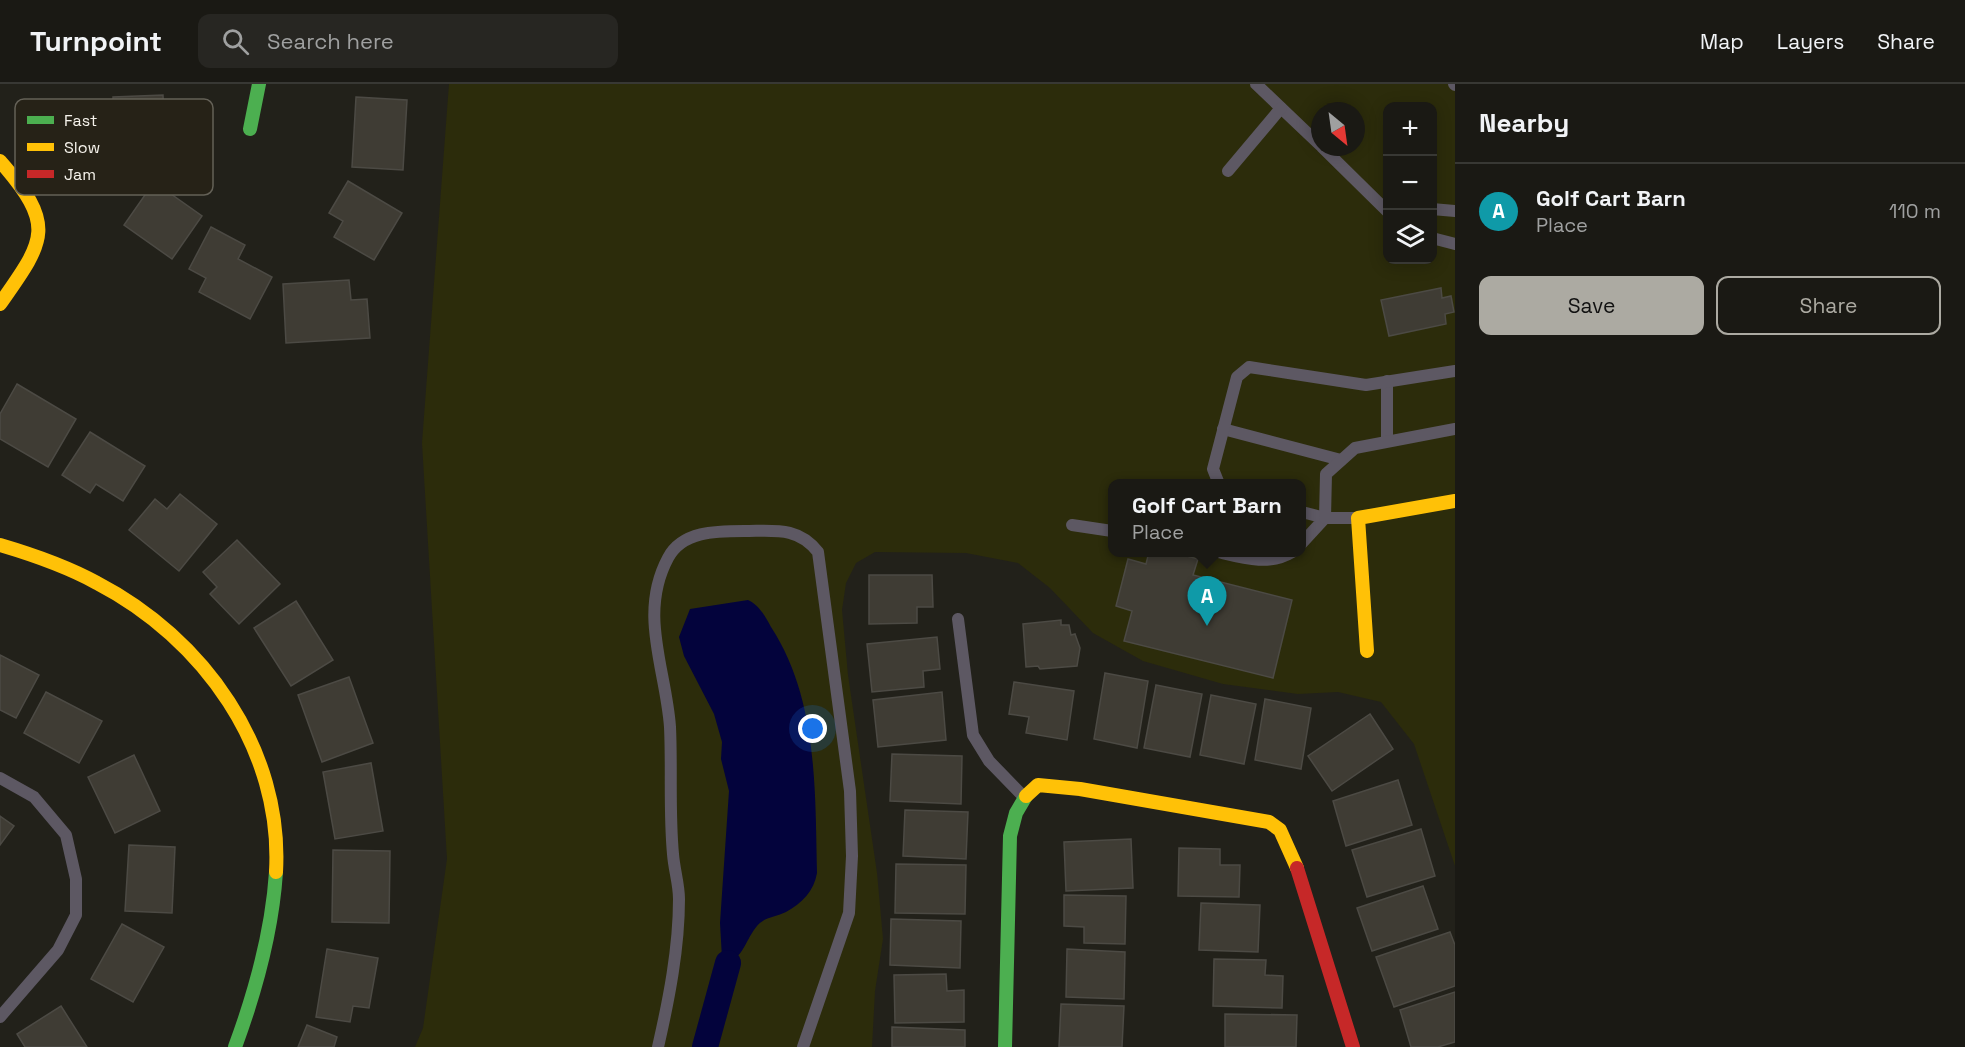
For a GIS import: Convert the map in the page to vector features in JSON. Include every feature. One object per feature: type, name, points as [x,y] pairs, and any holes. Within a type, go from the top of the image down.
[{"type":"street","points":[[250,129],[259,84]]},
{"type":"street","points":[[0,161],[15,180]]},
{"type":"street","points":[[0,304],[34,254],[39,234],[36,215],[24,195]]},
{"type":"street","points":[[1367,651],[1358,518],[1455,501]]},
{"type":"street","points":[[0,545],[38,553],[81,572],[141,609],[168,631],[211,675],[247,732],[267,779],[276,837],[276,867],[266,958],[235,1047]]},
{"type":"street","points":[[1005,1047],[1010,836],[1016,811],[1023,796],[1038,785],[1080,789],[1269,822],[1280,830],[1298,870],[1353,1047]]},
{"type":"lane","points":[[1256,84],[1311,136]]},
{"type":"lane","points":[[1228,171],[1281,108]]},
{"type":"lane","points":[[1331,156],[1383,205]]},
{"type":"lane","points":[[1437,209],[1455,211]]},
{"type":"lane","points":[[1437,239],[1455,244]]},
{"type":"lane","points":[[1217,479],[1213,469],[1237,377],[1249,367],[1366,385],[1455,371]]},
{"type":"lane","points":[[1387,441],[1388,381]]},
{"type":"lane","points":[[1223,429],[1341,460]]},
{"type":"lane","points":[[1306,539],[1325,518],[1326,474],[1355,448],[1455,429]]},
{"type":"lane","points":[[1306,513],[1325,518],[1358,518]]},
{"type":"lane","points":[[1072,525],[1108,530]]},
{"type":"lane","points":[[657,1047],[677,942],[679,897],[673,854],[670,725],[652,621],[656,590],[668,557],[682,540],[705,533],[740,531],[794,532],[812,544],[818,552],[850,791],[852,856],[849,913],[803,1047]]},
{"type":"lane","points":[[1244,557],[1264,561],[1285,557]]},
{"type":"lane","points":[[958,619],[967,705],[973,735],[989,761],[1023,796]]},
{"type":"lane","points":[[0,777],[34,797],[66,835],[76,879],[76,915],[58,950],[0,1017]]},
{"type":"shaded area","points":[[449,84],[1455,84],[1455,866],[1414,744],[1381,702],[1338,692],[1298,694],[1223,684],[1143,661],[1093,633],[1050,588],[1018,563],[966,553],[875,552],[856,563],[846,583],[842,610],[848,675],[877,873],[883,939],[875,991],[872,1047],[415,1047],[423,1028],[447,859],[422,443]]},
{"type":"shaded area","points":[[748,600],[764,615],[786,655],[798,684],[806,715],[814,778],[817,873],[810,891],[802,900],[786,912],[760,923],[738,956],[728,963],[722,958],[720,923],[729,791],[721,759],[722,742],[714,714],[684,656],[679,637],[690,609]]},
{"type":"building","points":[[163,95],[163,99],[113,99],[113,97]]},
{"type":"building","points":[[356,97],[407,100],[403,170],[352,167]]},
{"type":"building","points":[[348,181],[402,213],[374,260],[334,237],[343,221],[329,213]]},
{"type":"building","points":[[145,195],[172,195],[202,216],[172,259],[124,225]]},
{"type":"building","points":[[211,227],[245,245],[238,259],[272,277],[250,319],[199,292],[206,278],[189,269]]},
{"type":"building","points":[[349,280],[351,300],[367,299],[370,338],[286,343],[283,284]]},
{"type":"building","points":[[1441,288],[1442,298],[1451,296],[1454,312],[1445,314],[1446,324],[1389,336],[1381,300]]},
{"type":"building","points":[[17,384],[76,419],[48,467],[0,439],[0,414]]},
{"type":"building","points":[[90,432],[145,466],[123,501],[96,484],[90,493],[62,475]]},
{"type":"building","points":[[180,494],[217,524],[179,571],[129,530],[155,499],[167,509]]},
{"type":"building","points":[[237,540],[280,584],[239,624],[210,594],[217,587],[203,572]]},
{"type":"building","points":[[1148,557],[1191,557],[1198,559],[1193,575],[1292,600],[1273,678],[1124,641],[1132,611],[1116,606],[1128,559],[1146,564]]},
{"type":"building","points":[[869,575],[932,575],[933,607],[917,607],[917,623],[869,624]]},
{"type":"building","points":[[296,601],[333,660],[291,686],[254,628]]},
{"type":"building","points":[[1061,620],[1061,625],[1069,625],[1071,635],[1075,634],[1080,648],[1077,666],[1040,669],[1038,666],[1026,667],[1023,624]]},
{"type":"building","points":[[937,637],[940,669],[923,671],[924,687],[872,692],[867,644]]},
{"type":"building","points":[[0,655],[39,675],[16,718],[0,710]]},
{"type":"building","points":[[1105,673],[1148,681],[1137,748],[1094,739]]},
{"type":"building","points":[[349,677],[373,743],[322,762],[298,695]]},
{"type":"building","points":[[1014,682],[1074,691],[1067,740],[1026,733],[1029,717],[1009,714]]},
{"type":"building","points":[[1156,685],[1202,694],[1190,757],[1144,748]]},
{"type":"building","points":[[46,692],[102,721],[79,763],[24,733]]},
{"type":"building","points":[[942,692],[946,740],[878,747],[873,700]]},
{"type":"building","points":[[1211,695],[1256,704],[1244,764],[1200,755]]},
{"type":"building","points":[[1265,699],[1311,708],[1301,769],[1255,760]]},
{"type":"building","points":[[1370,714],[1393,749],[1332,791],[1308,756]]},
{"type":"building","points":[[892,754],[962,756],[961,804],[890,801]]},
{"type":"building","points":[[134,755],[160,811],[115,833],[88,777]]},
{"type":"building","points":[[371,763],[383,831],[335,839],[323,772]]},
{"type":"building","points":[[1398,780],[1412,825],[1346,846],[1333,801]]},
{"type":"building","points":[[905,810],[968,812],[966,859],[903,856]]},
{"type":"building","points":[[0,816],[14,826],[0,845]]},
{"type":"building","points":[[1421,829],[1435,876],[1367,897],[1352,850]]},
{"type":"building","points":[[1131,839],[1133,888],[1066,891],[1064,842]]},
{"type":"building","points":[[129,845],[175,847],[172,913],[125,911]]},
{"type":"building","points":[[1179,848],[1220,849],[1220,865],[1240,865],[1239,897],[1178,896]]},
{"type":"building","points":[[333,850],[390,851],[389,923],[332,922]]},
{"type":"building","points":[[896,864],[966,865],[965,914],[895,913]]},
{"type":"building","points":[[1423,886],[1438,929],[1372,951],[1357,908]]},
{"type":"building","points":[[1064,895],[1126,896],[1125,944],[1084,943],[1084,927],[1064,926]]},
{"type":"building","points":[[1201,903],[1260,905],[1258,952],[1199,950]]},
{"type":"building","points":[[891,919],[961,921],[960,968],[890,965]]},
{"type":"building","points":[[122,924],[164,947],[133,1002],[91,979]]},
{"type":"building","points":[[1450,932],[1455,945],[1455,986],[1394,1007],[1376,957]]},
{"type":"building","points":[[327,949],[378,958],[369,1008],[353,1006],[350,1022],[316,1017]]},
{"type":"building","points":[[1067,949],[1125,952],[1124,999],[1066,997]]},
{"type":"building","points":[[1214,959],[1266,960],[1265,975],[1283,976],[1282,1008],[1213,1006]]},
{"type":"building","points":[[946,974],[947,991],[964,990],[964,1022],[895,1023],[894,975]]},
{"type":"building","points":[[1455,992],[1455,1042],[1438,1047],[1411,1047],[1400,1010]]},
{"type":"building","points":[[1061,1004],[1124,1006],[1122,1047],[1059,1047]]},
{"type":"building","points":[[61,1006],[87,1047],[25,1047],[17,1034]]},
{"type":"building","points":[[1225,1014],[1297,1015],[1296,1047],[1225,1047]]},
{"type":"building","points":[[307,1025],[337,1037],[334,1047],[298,1047]]},
{"type":"building","points":[[892,1027],[965,1030],[965,1047],[892,1047]]},
{"type":"waterway","points":[[705,1047],[728,963]]},
{"type":"traffic: fast","points":[[250,129],[259,84]]},
{"type":"traffic: fast","points":[[1005,1047],[1010,836],[1016,813],[1026,796]]},
{"type":"traffic: fast","points":[[235,1047],[262,961],[271,917],[276,872]]},
{"type":"traffic: slow","points":[[0,161],[15,179]]},
{"type":"traffic: slow","points":[[0,304],[35,248],[38,233],[37,218],[26,195]]},
{"type":"traffic: slow","points":[[1367,651],[1358,518],[1455,501]]},
{"type":"traffic: slow","points":[[0,545],[50,561],[97,583],[135,606],[171,634],[202,666],[229,702],[250,741],[266,783],[275,827],[276,872]]},
{"type":"traffic: slow","points":[[1026,796],[1038,785],[1080,789],[1269,822],[1280,830],[1297,868]]},
{"type":"traffic: jam","points":[[1297,868],[1353,1047]]},
{"type":"place","name":"Golf Cart Barn","points":[[1207,626]]}]
